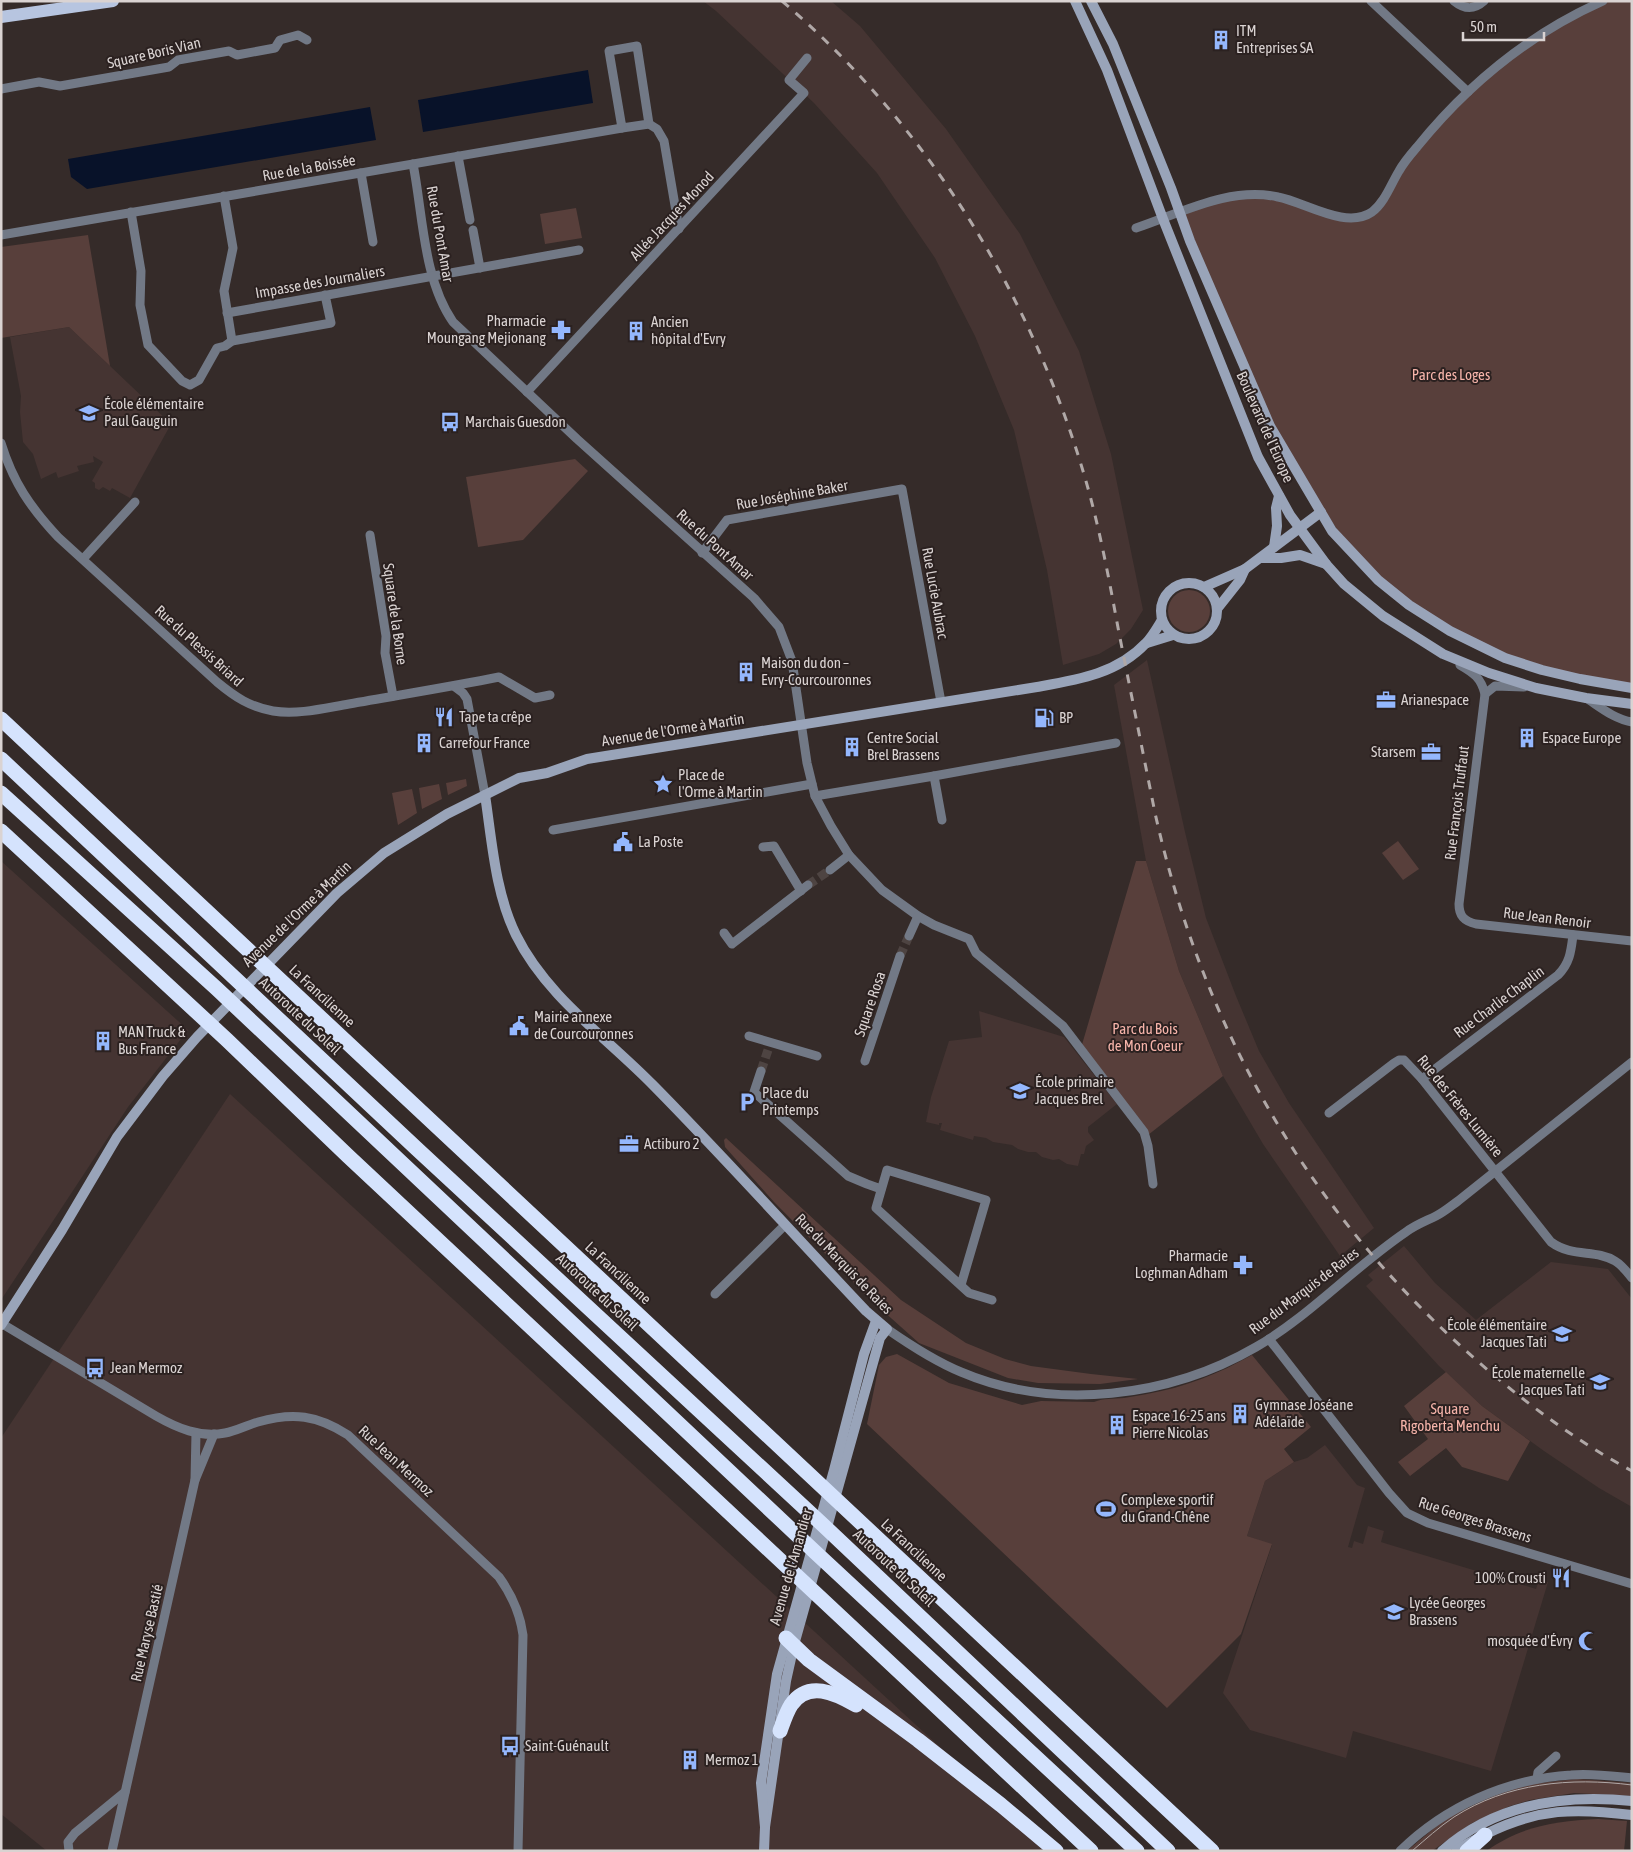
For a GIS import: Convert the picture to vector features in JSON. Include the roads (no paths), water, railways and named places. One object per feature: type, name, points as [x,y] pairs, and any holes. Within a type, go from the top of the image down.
[{"type":"highway","name":"La Francilienne","points":[[1,719],[1212,1851]]},
{"type":"highway","name":"Autoroute du Soleil","points":[[1,759],[402,1135],[823,1525],[1168,1851]]},
{"type":"highway","points":[[4,796],[224,995],[822,1558],[1137,1851]]},
{"type":"highway","points":[[1,832],[227,1040],[348,1156],[1091,1851]]},
{"type":"highway","points":[[790,1641],[809,1660],[918,1740],[1056,1851]]},
{"type":"highway","points":[[780,1731],[795,1700],[810,1691],[821,1690],[841,1697],[918,1740]]},
{"type":"highway","points":[[1467,1851],[1485,1835]]},
{"type":"main road","points":[[1,17],[113,1]]},
{"type":"main road","name":"Boulevard de l'Europe","points":[[1075,1],[1102,56],[1163,219],[1258,457],[1279,496],[1326,564],[1344,584],[1383,616],[1443,654],[1489,673],[1536,688],[1586,698],[1632,704]]},
{"type":"main road","name":"Boulevard de l'Europe","points":[[1091,1],[1113,44],[1206,281],[1270,426],[1332,531],[1378,580],[1409,605],[1450,631],[1505,658],[1542,670],[1632,688]]},
{"type":"main road","points":[[1274,547],[1278,526],[1276,508],[1279,496]]},
{"type":"main road","points":[[1204,587],[1245,570],[1321,512]]},
{"type":"main road","points":[[1261,558],[1281,558],[1300,555],[1326,564]]},
{"type":"main road","points":[[1217,609],[1240,580],[1245,570]]},
{"type":"main road","points":[[1187,583],[1204,587],[1211,593],[1217,609],[1212,628],[1199,637],[1191,639],[1182,639],[1174,635],[1164,626],[1160,612],[1161,603],[1171,588],[1187,583]]},
{"type":"main road","points":[[1147,643],[1162,620]]},
{"type":"main road","points":[[1147,643],[1174,635]]},
{"type":"main road","name":"Avenue de l'Orme à Martin","points":[[2,1324],[62,1230],[117,1137],[163,1076],[197,1037],[337,893],[384,853],[426,825],[519,778],[547,773],[587,759],[1074,681],[1093,676],[1114,667],[1147,643]]},
{"type":"main road","name":"Rue du Marquis de Raies","points":[[485,795],[499,885],[506,910],[529,958],[548,982],[581,1017],[652,1084],[876,1321],[886,1328]]},
{"type":"main road","name":"Avenue de l'Amandier","points":[[838,1473],[864,1354],[876,1321]]},
{"type":"main road","name":"Avenue de l'Amandier","points":[[765,1827],[761,1783],[777,1674],[802,1603],[838,1473],[880,1338],[886,1328]]},
{"type":"main road","name":"Avenue de l'Amandier","points":[[764,1851],[765,1827],[780,1731],[790,1641]]},
{"type":"main road","points":[[1442,1851],[1452,1842],[1480,1824],[1518,1808],[1580,1798],[1632,1801]]},
{"type":"main road","points":[[1456,1851],[1508,1823],[1538,1814],[1558,1811],[1601,1811],[1632,1815]]},
{"type":"street","points":[[1370,1],[1468,92]]},
{"type":"street","points":[[1454,1],[1468,8],[1477,7],[1484,1]]},
{"type":"street","points":[[1136,228],[1229,196],[1247,194],[1279,197],[1336,216],[1349,218],[1367,214],[1383,200],[1400,170],[1436,123],[1493,68],[1528,43],[1603,1]]},
{"type":"street","name":"Square Boris Vian","points":[[1,89],[38,82],[60,86],[169,67],[178,60],[229,51],[237,55],[275,48],[280,40],[298,35],[307,40]]},
{"type":"street","points":[[622,128],[609,51],[637,46],[649,124],[657,128],[664,141],[679,229]]},
{"type":"street","name":"Allée Jacques Monod","points":[[527,392],[804,94],[789,80],[807,58]]},
{"type":"street","name":"Rue de la Boissée","points":[[1,235],[649,124]]},
{"type":"street","points":[[458,156],[470,220]]},
{"type":"street","name":"Rue du Pont Amar","points":[[414,164],[432,277],[438,298],[453,322],[702,553],[754,598],[779,627],[792,661],[801,724],[815,796],[849,854],[882,890],[918,916],[934,925],[969,939],[976,953],[1063,1026],[1144,1132],[1148,1146],[1153,1184]]},
{"type":"street","points":[[361,173],[373,242]]},
{"type":"street","points":[[224,196],[233,248],[224,291],[232,341]]},
{"type":"street","points":[[131,212],[141,271],[140,305],[146,339],[152,351],[182,381],[190,384],[199,380],[217,348],[225,346],[232,341],[331,323],[325,296]]},
{"type":"street","points":[[473,230],[480,268]]},
{"type":"street","name":"Impasse des Journaliers","points":[[227,312],[579,250]]},
{"type":"street","name":"Rue du Plessis Briard","points":[[1,443],[10,469],[26,500],[58,537],[217,682],[235,697],[249,705],[275,712],[301,711],[455,687],[500,677],[535,698],[550,695]]},
{"type":"street","name":"Rue Joséphine Baker","points":[[702,553],[727,520],[902,489]]},
{"type":"street","name":"Rue Lucie Aubrac","points":[[902,489],[941,702]]},
{"type":"street","points":[[83,559],[135,502]]},
{"type":"street","name":"Square de la Borne","points":[[370,535],[386,636],[385,653],[393,696]]},
{"type":"street","points":[[1443,654],[1477,676],[1485,694],[1495,686],[1536,688]]},
{"type":"street","points":[[455,687],[467,699],[485,795]]},
{"type":"street","name":"Rue François Truffaut","points":[[1461,916],[1459,904],[1485,694]]},
{"type":"street","points":[[1586,698],[1611,715],[1623,721],[1632,722]]},
{"type":"street","points":[[815,796],[1116,744]]},
{"type":"street","points":[[934,776],[942,820]]},
{"type":"street","points":[[552,830],[812,784]]},
{"type":"street","points":[[724,933],[732,944],[804,888],[774,846],[762,848]]},
{"type":"street","points":[[830,870],[849,854]]},
{"type":"street","points":[[909,936],[918,916]]},
{"type":"street","name":"Rue Jean Renoir","points":[[1461,916],[1467,922],[1476,924],[1632,941]]},
{"type":"street","name":"Rue Charlie Chaplin","points":[[1422,1079],[1558,975],[1569,959],[1573,935]]},
{"type":"street","name":"Square Rosa","points":[[865,1061],[900,956]]},
{"type":"street","points":[[749,1036],[817,1056]]},
{"type":"street","name":"Rue des Frères Lumière","points":[[1329,1113],[1399,1060],[1404,1060],[1422,1079],[1551,1242],[1560,1249],[1598,1255],[1617,1261],[1632,1278]]},
{"type":"street","name":"Rue du Marquis de Raies","points":[[886,1328],[916,1349],[963,1373],[996,1384],[1056,1393],[1105,1393],[1168,1384],[1219,1366],[1269,1339],[1320,1301],[1407,1231],[1458,1201],[1632,1062]]},
{"type":"street","points":[[761,1071],[754,1092],[848,1176],[881,1189]]},
{"type":"street","points":[[961,1285],[986,1200],[886,1170],[876,1208],[969,1293],[992,1300]]},
{"type":"street","points":[[714,1294],[785,1225]]},
{"type":"street","name":"Rue Jean Mermoz","points":[[2,1324],[156,1416],[173,1425],[196,1433],[225,1433],[258,1422],[290,1416],[305,1416],[335,1426],[348,1435],[478,1556],[505,1585],[517,1606],[521,1621],[523,1642],[518,1851]]},
{"type":"street","name":"Rue Georges Brassens","points":[[1269,1339],[1389,1493],[1407,1513],[1428,1523],[1632,1584]]},
{"type":"street","name":"Rue Maryse Bastié","points":[[195,1480],[196,1433]]},
{"type":"street","name":"Rue Maryse Bastié","points":[[112,1851],[195,1480],[214,1434]]},
{"type":"street","points":[[1537,1780],[1538,1772],[1556,1756]]},
{"type":"street","points":[[1400,1851],[1416,1836],[1456,1808],[1484,1794],[1514,1784],[1572,1775],[1632,1778]]},
{"type":"street","points":[[69,1851],[68,1842],[75,1833],[125,1792]]},
{"type":"water","points":[[588,70],[593,103],[423,132],[418,100]]},
{"type":"water","points":[[370,107],[376,140],[87,189],[71,177],[68,159]]},
{"type":"tunnel","points":[[808,885],[830,870]]},
{"type":"tunnel","points":[[900,956],[909,936]]},
{"type":"tunnel","points":[[761,1071],[768,1050]]},
{"type":"tram line","points":[[1412,1851],[1454,1817],[1474,1806],[1517,1790],[1562,1783],[1585,1782],[1632,1785]]},
{"type":"railway","points":[[782,1],[834,49],[882,101],[926,156],[966,215],[1002,276],[1033,339],[1060,404],[1083,471],[1094,511],[1155,813],[1175,889],[1199,962],[1229,1032],[1263,1099],[1303,1164],[1348,1225],[1398,1284],[1453,1339],[1516,1394],[1584,1443],[1632,1471]]},
{"type":"place","name":"ITM Entreprises SA","points":[[1221,40]]},
{"type":"place","name":"Pharmacie Moungang Mejionang","points":[[561,330]]},
{"type":"place","name":"Ancien hôpital d'Evry","points":[[636,331]]},
{"type":"place","name":"École élémentaire Paul Gauguin","points":[[89,413]]},
{"type":"place","name":"Marchais Guesdon","points":[[450,422]]},
{"type":"place","name":"Maison du don – Evry-Courcouronnes","points":[[746,672]]},
{"type":"place","name":"Arianespace","points":[[1386,700]]},
{"type":"place","name":"Tape ta crêpe","points":[[444,717]]},
{"type":"place","name":"BP","points":[[1044,718]]},
{"type":"place","name":"Espace Europe","points":[[1527,738]]},
{"type":"place","name":"Carrefour France","points":[[424,743]]},
{"type":"place","name":"Centre Social Brel Brassens","points":[[852,747]]},
{"type":"place","name":"Starsem","points":[[1431,752]]},
{"type":"place","name":"Place de l'Orme à Martin","points":[[663,784]]},
{"type":"place","name":"La Poste","points":[[623,842]]},
{"type":"place","name":"Mairie annexe de Courcouronnes","points":[[519,1026]]},
{"type":"place","name":"MAN Truck & Bus France","points":[[103,1041]]},
{"type":"place","name":"École primaire Jacques Brel","points":[[1020,1091]]},
{"type":"place","name":"Place du Printemps","points":[[747,1102]]},
{"type":"place","name":"Actiburo 2","points":[[629,1144]]},
{"type":"place","name":"Pharmacie Loghman Adham","points":[[1243,1265]]},
{"type":"place","name":"École élémentaire Jacques Tati","points":[[1562,1334]]},
{"type":"place","name":"Jean Mermoz","points":[[95,1368]]},
{"type":"place","name":"École maternelle Jacques Tati","points":[[1600,1382]]},
{"type":"place","name":"Gymnase Joséane Adélaïde","points":[[1240,1414]]},
{"type":"place","name":"Espace 16-25 ans Pierre Nicolas","points":[[1117,1425]]},
{"type":"place","name":"Complexe sportif du Grand-Chêne","points":[[1106,1509]]},
{"type":"place","name":"100% Crousti","points":[[1561,1578]]},
{"type":"place","name":"Lycée Georges Brassens","points":[[1394,1612]]},
{"type":"place","name":"mosquée d'Évry","points":[[1588,1641]]},
{"type":"place","name":"Saint-Guénault","points":[[510,1746]]},
{"type":"place","name":"Mermoz 1","points":[[690,1760]]},
{"type":"park label","name":"Parc des Loges","points":[[1451,375]]},
{"type":"park label","name":"Parc du Bois de Mon Coeur","points":[[1145,1038]]},
{"type":"park label","name":"Square Rigoberta Menchu","points":[[1450,1418]]}]
